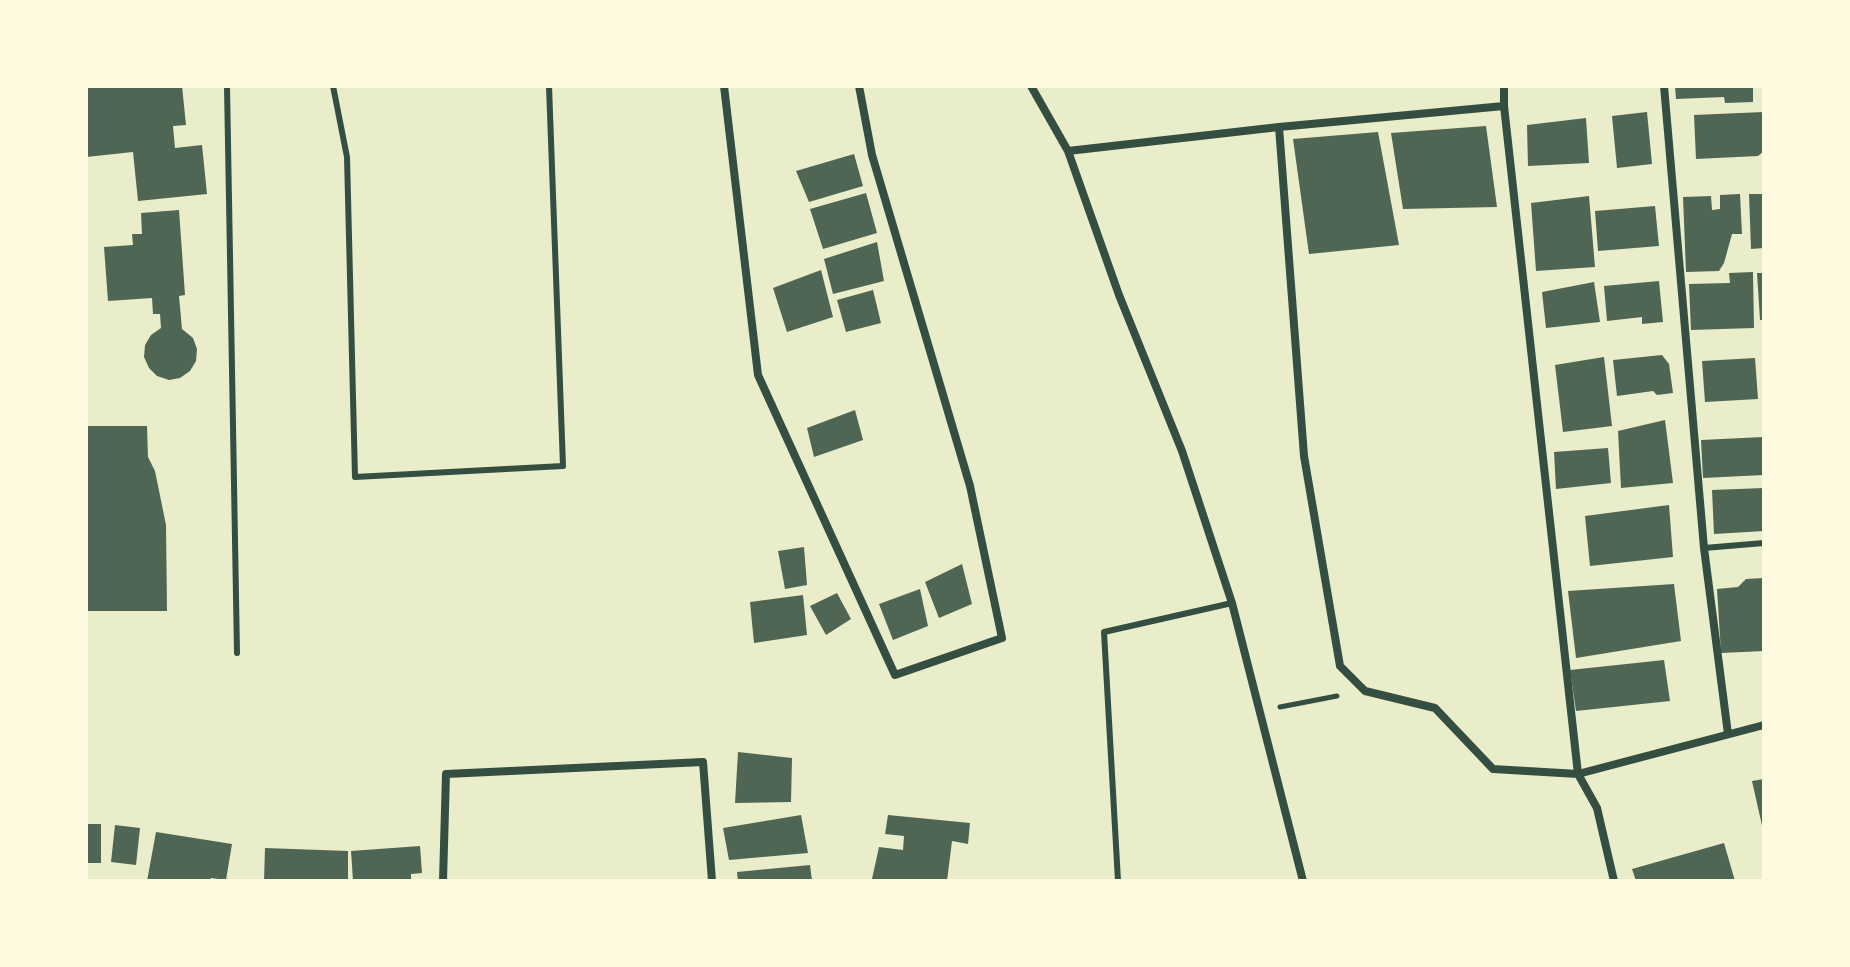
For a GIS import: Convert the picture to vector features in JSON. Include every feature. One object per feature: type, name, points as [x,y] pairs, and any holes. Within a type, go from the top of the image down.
[{"type":"street","points":[[724,86],[758,375],[895,675],[1002,638],[970,486],[872,155],[859,86]]},
{"type":"street","points":[[1031,86],[1068,151],[1119,295],[1182,451],[1232,603],[1303,881]]},
{"type":"street","points":[[1504,86],[1578,774],[1597,808],[1614,881]]},
{"type":"street","points":[[1664,86],[1704,548],[1728,734]]},
{"type":"street","points":[[1068,151],[1504,106]]},
{"type":"street","points":[[1279,127],[1304,456],[1340,666],[1365,691],[1435,708],[1493,769],[1578,774],[1764,725]]},
{"type":"street","points":[[443,881],[446,774],[703,762],[712,881]]},
{"type":"lane","points":[[227,86],[237,653]]},
{"type":"lane","points":[[333,86],[347,157],[355,477],[563,466],[549,86]]},
{"type":"lane","points":[[1704,548],[1764,543]]},
{"type":"lane","points":[[1118,881],[1104,632],[1232,603]]},
{"type":"path","points":[[1260,711],[1365,691]]},
{"type":"building","points":[[86,86],[182,86],[186,125],[173,126],[175,148],[202,145],[207,194],[138,201],[133,152],[86,157]]},
{"type":"building","points":[[1675,86],[1753,86],[1753,102],[1725,103],[1724,97],[1676,99]]},
{"type":"building","points":[[1647,112],[1652,164],[1617,168],[1612,116]]},
{"type":"building","points":[[1764,112],[1764,151],[1758,156],[1696,159],[1694,115]]},
{"type":"building","points":[[1586,118],[1589,163],[1528,166],[1527,125]]},
{"type":"building","points":[[1486,126],[1497,207],[1403,209],[1391,133]]},
{"type":"building","points":[[1378,132],[1399,245],[1309,254],[1293,139]]},
{"type":"building","points":[[854,154],[863,186],[809,202],[796,171]]},
{"type":"building","points":[[866,193],[877,233],[823,249],[810,209]]},
{"type":"building","points":[[1740,194],[1742,234],[1732,234],[1719,271],[1686,272],[1683,197],[1711,196],[1712,210],[1720,209],[1720,195]]},
{"type":"building","points":[[1749,194],[1764,194],[1764,248],[1751,249]]},
{"type":"building","points":[[1589,196],[1595,267],[1536,271],[1531,203]]},
{"type":"building","points":[[1655,206],[1659,246],[1598,251],[1595,211]]},
{"type":"building","points":[[179,210],[185,295],[179,296],[182,329],[193,338],[197,349],[196,361],[190,371],[180,378],[169,380],[157,376],[144,357],[145,345],[151,335],[161,328],[160,314],[153,314],[152,298],[108,301],[104,247],[133,245],[132,234],[142,234],[141,213]]},
{"type":"building","points":[[877,242],[884,281],[833,294],[824,259]]},
{"type":"building","points":[[821,270],[833,317],[787,332],[773,288]]},
{"type":"building","points":[[1753,272],[1754,328],[1691,330],[1689,284],[1730,283],[1729,273]]},
{"type":"building","points":[[1757,273],[1764,273],[1764,320],[1760,320]]},
{"type":"building","points":[[1659,281],[1663,322],[1642,324],[1642,317],[1607,321],[1604,286]]},
{"type":"building","points":[[1594,282],[1600,322],[1546,328],[1542,292]]},
{"type":"building","points":[[873,290],[881,323],[846,332],[837,300]]},
{"type":"building","points":[[1662,355],[1669,364],[1673,393],[1657,395],[1653,391],[1617,396],[1613,360]]},
{"type":"building","points":[[1604,357],[1612,426],[1563,432],[1555,365]]},
{"type":"building","points":[[1755,358],[1758,399],[1705,402],[1702,361]]},
{"type":"building","points":[[855,410],[863,440],[814,457],[807,428]]},
{"type":"building","points":[[1665,420],[1673,483],[1621,488],[1618,431]]},
{"type":"building","points":[[86,426],[147,426],[148,457],[155,471],[166,525],[167,611],[86,611]]},
{"type":"building","points":[[1763,437],[1764,475],[1703,478],[1701,440]]},
{"type":"building","points":[[1608,448],[1611,483],[1556,489],[1554,452]]},
{"type":"building","points":[[1764,488],[1764,531],[1714,534],[1712,490]]},
{"type":"building","points":[[1669,505],[1673,557],[1590,566],[1585,516]]},
{"type":"building","points":[[804,547],[807,585],[785,589],[778,551]]},
{"type":"building","points":[[962,564],[972,604],[939,618],[925,582]]},
{"type":"building","points":[[1764,578],[1764,651],[1721,653],[1717,589],[1738,587],[1746,579]]},
{"type":"building","points":[[1674,584],[1681,641],[1576,658],[1568,591]]},
{"type":"building","points":[[920,589],[928,626],[893,640],[879,604]]},
{"type":"building","points":[[837,593],[851,619],[826,635],[810,606]]},
{"type":"building","points":[[803,595],[807,635],[754,643],[750,602]]},
{"type":"building","points":[[1664,660],[1670,701],[1576,711],[1570,670]]},
{"type":"building","points":[[738,752],[792,758],[791,802],[735,803]]},
{"type":"building","points":[[1764,779],[1764,830],[1763,830],[1752,781]]},
{"type":"building","points":[[801,815],[808,853],[729,860],[723,828]]},
{"type":"building","points":[[888,815],[970,823],[968,844],[952,841],[947,881],[872,879],[879,847],[903,850],[904,836],[885,834]]},
{"type":"building","points":[[86,824],[101,824],[101,863],[86,863]]},
{"type":"building","points":[[115,825],[140,828],[136,865],[111,862]]},
{"type":"building","points":[[156,832],[232,844],[226,880],[147,881]]},
{"type":"building","points":[[1724,843],[1735,881],[1636,881],[1632,869]]},
{"type":"building","points":[[420,846],[422,873],[411,874],[411,881],[353,881],[351,851]]},
{"type":"building","points":[[265,848],[348,851],[348,881],[264,881]]},
{"type":"building","points":[[810,865],[812,881],[738,881],[737,872]]}]
